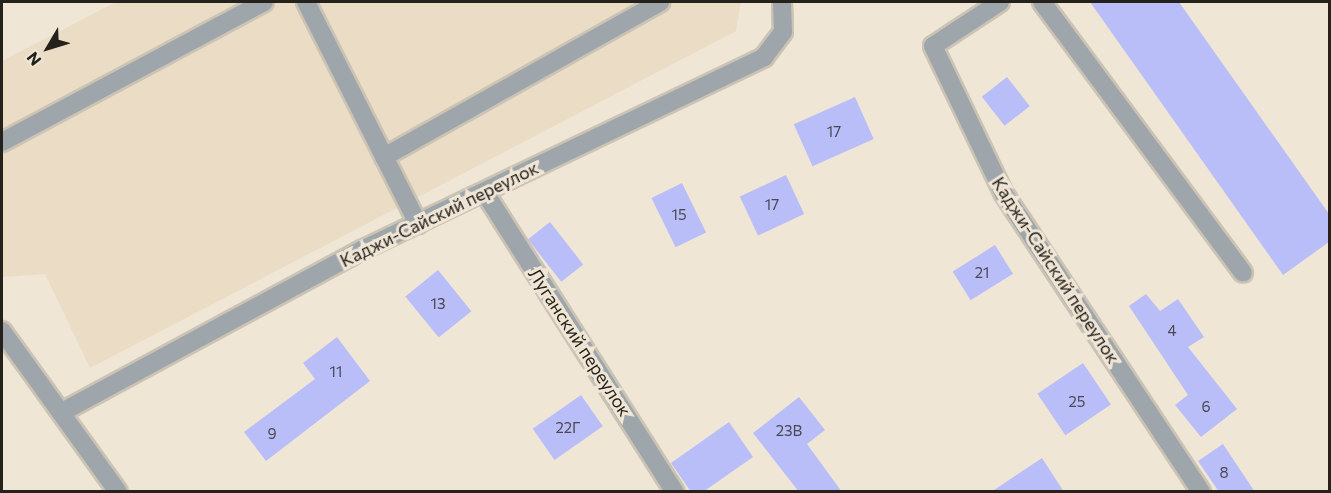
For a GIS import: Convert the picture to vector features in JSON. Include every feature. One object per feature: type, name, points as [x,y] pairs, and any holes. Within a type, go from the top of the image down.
[{"type":"street","points":[[2,142],[264,2]]},
{"type":"street","points":[[306,2],[418,224]]},
{"type":"street","points":[[384,157],[660,2]]},
{"type":"street","name":"Каджи-Сайский переулок","points":[[64,411],[418,224],[764,57],[783,32],[782,2]]},
{"type":"street","name":"Каджи-Сайский переулок","points":[[1000,2],[933,46],[1004,194],[1201,492]]},
{"type":"street","points":[[1042,2],[1243,273]]},
{"type":"street","name":"Луганский переулок","points":[[485,192],[675,492]]},
{"type":"street","points":[[2,331],[64,411],[118,492]]},
{"type":"shaded area","points":[[116,2],[741,2],[736,31],[90,368],[45,274],[2,277],[2,61]]},
{"type":"building","points":[[1090,2],[1179,2],[1329,214],[1329,242],[1283,275]]},
{"type":"building","points":[[1007,77],[1030,106],[1005,126],[982,97]]},
{"type":"building","points":[[855,97],[874,139],[813,166],[794,124]]},
{"type":"building","points":[[786,175],[804,214],[758,236],[740,197]]},
{"type":"building","points":[[682,183],[706,232],[676,247],[651,198]]},
{"type":"building","points":[[550,222],[583,265],[561,282],[528,239]]},
{"type":"building","points":[[995,245],[1013,274],[971,300],[953,271]]},
{"type":"building","points":[[438,270],[471,311],[439,338],[405,296]]},
{"type":"building","points":[[1146,294],[1160,311],[1178,299],[1204,337],[1188,347],[1237,409],[1201,437],[1175,405],[1188,395],[1129,306]]},
{"type":"building","points":[[337,337],[370,381],[266,461],[244,432],[315,379],[303,363]]},
{"type":"building","points":[[1083,363],[1111,404],[1065,435],[1037,394]]},
{"type":"building","points":[[581,395],[603,426],[554,460],[533,429]]},
{"type":"building","points":[[799,397],[825,430],[807,444],[842,492],[799,492],[753,433]]},
{"type":"building","points":[[729,422],[753,457],[703,492],[691,492],[671,463]]},
{"type":"building","points":[[1223,444],[1255,492],[1219,492],[1198,461]]},
{"type":"building","points":[[1042,458],[1064,492],[991,492]]}]
